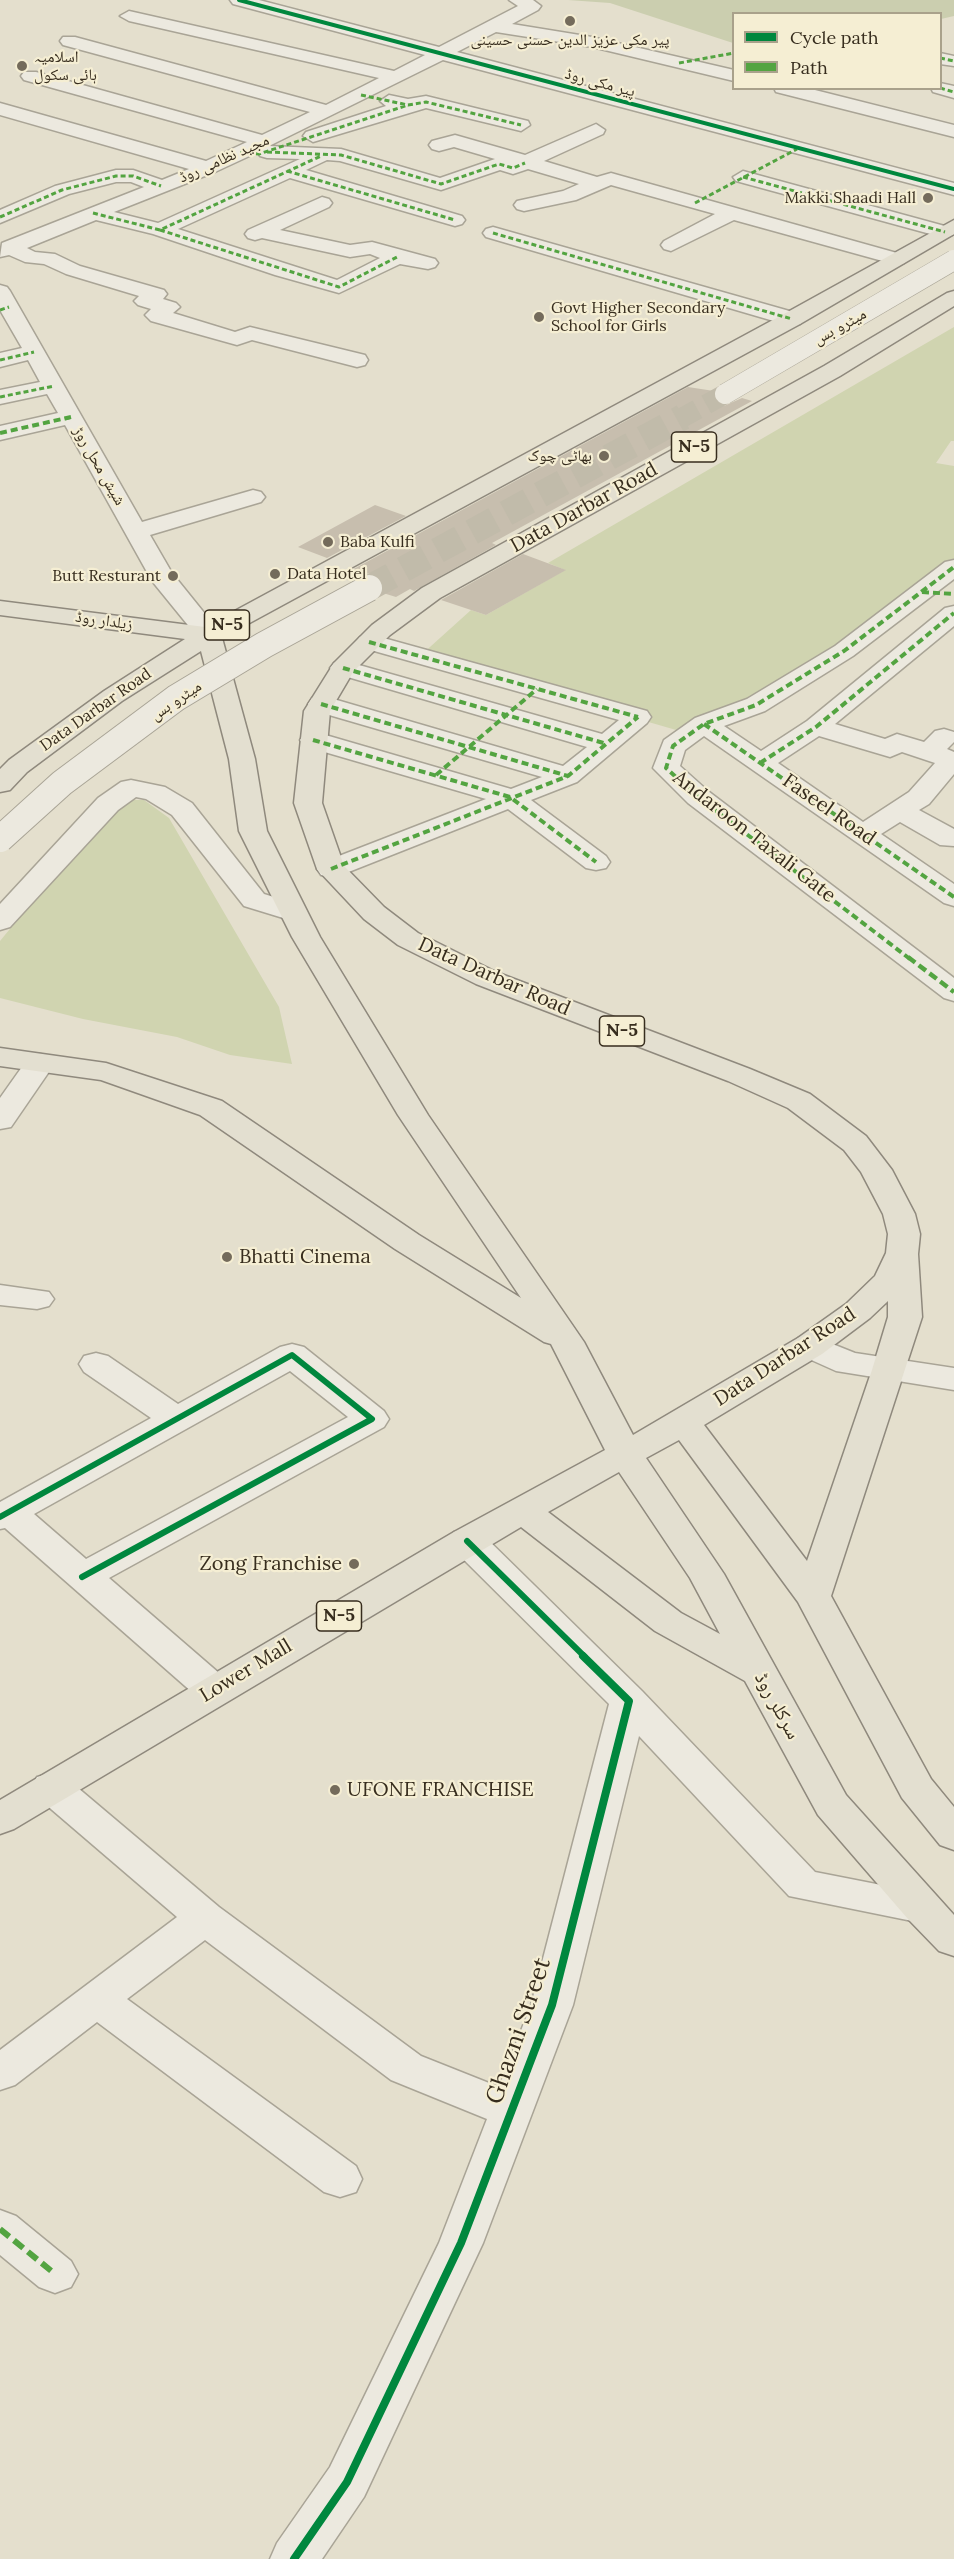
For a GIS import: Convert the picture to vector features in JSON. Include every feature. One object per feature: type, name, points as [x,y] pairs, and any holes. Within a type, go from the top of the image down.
[{"type":"main road","name":"Data Darbar Road","points":[[0,784],[18,766],[113,696],[209,635],[792,319],[949,229]]},
{"type":"main road","name":"Data Darbar Road","points":[[684,1422],[810,1346],[876,1297],[890,1281],[902,1253],[904,1234],[900,1214],[876,1170],[855,1143],[799,1101],[739,1075],[486,978],[408,939],[374,913],[331,869],[308,803],[317,711],[343,668],[369,642],[431,593],[832,371],[954,297]]},
{"type":"main road","points":[[744,345],[832,371]]},
{"type":"main road","name":"زیلدار روڈ","points":[[0,608],[209,635]]},
{"type":"main road","name":"سرکلر روڈ","points":[[209,635],[242,759],[253,831],[293,912],[413,1115],[567,1342],[625,1454],[706,1574],[832,1804],[922,1908],[954,1940]]},
{"type":"main road","points":[[0,1057],[106,1072],[211,1108],[407,1242],[567,1342]]},
{"type":"main road","points":[[813,1596],[905,1317],[902,1253]]},
{"type":"main road","points":[[684,1422],[813,1596],[916,1788],[954,1835]]},
{"type":"main road","name":"Lower Mall","points":[[0,1819],[467,1541],[684,1422]]},
{"type":"main road","points":[[522,1510],[668,1622],[758,1671]]},
{"type":"street","name":"پیر مکی روڈ","points":[[239,0],[954,189]]},
{"type":"street","name":"مجید نظامی روڈ","points":[[5,249],[240,153],[266,146],[328,111],[442,55],[532,6],[518,0]]},
{"type":"street","points":[[129,16],[397,77]]},
{"type":"street","points":[[494,27],[592,42],[732,76]]},
{"type":"street","points":[[69,42],[328,111]]},
{"type":"street","points":[[679,63],[732,53]]},
{"type":"street","points":[[30,76],[266,146],[344,156],[441,184],[499,164],[513,168],[596,130]]},
{"type":"street","points":[[791,90],[954,131]]},
{"type":"street","points":[[361,95],[408,105]]},
{"type":"street","points":[[266,146],[422,102],[521,124]]},
{"type":"street","points":[[0,109],[208,168]]},
{"type":"street","points":[[439,145],[455,141],[597,183]]},
{"type":"street","points":[[695,203],[797,149]]},
{"type":"street","points":[[160,230],[324,154]]},
{"type":"street","points":[[287,171],[455,220]]},
{"type":"street","points":[[0,217],[62,190],[116,176],[133,176],[161,186]]},
{"type":"street","points":[[743,177],[949,229]]},
{"type":"street","points":[[525,205],[569,196],[611,179],[897,259]]},
{"type":"street","points":[[260,184],[342,210]]},
{"type":"street","points":[[240,241],[322,203]]},
{"type":"street","points":[[93,213],[160,230],[282,271],[339,287],[397,257]]},
{"type":"street","points":[[671,245],[732,213]]},
{"type":"street","points":[[261,232],[350,251],[372,248],[397,257],[428,263]]},
{"type":"street","points":[[493,233],[792,319]]},
{"type":"street","points":[[5,249],[32,258],[48,258],[73,270],[157,294],[145,301],[169,307],[156,315],[159,316],[237,339],[249,333],[357,360]]},
{"type":"street","name":"میٹرو بس","points":[[725,394],[954,260]]},
{"type":"street","name":"شیش محل روڑ","points":[[3,303],[72,417],[161,576],[209,635]]},
{"type":"street","points":[[0,360],[34,352]]},
{"type":"street","points":[[0,398],[54,386]]},
{"type":"street","points":[[0,433],[72,417]]},
{"type":"street","points":[[136,531],[253,497]]},
{"type":"street","name":"Andaroon Taxali Gate","points":[[954,567],[844,651],[756,705],[704,724],[673,746],[666,768],[698,797],[954,992]]},
{"type":"street","name":"میٹرو بس","points":[[0,839],[62,783],[176,698],[264,645],[369,588]]},
{"type":"street","points":[[921,591],[954,594]]},
{"type":"street","points":[[760,763],[816,727],[954,613]]},
{"type":"street","points":[[331,869],[568,776],[638,717],[369,642]]},
{"type":"street","points":[[343,668],[607,744]]},
{"type":"street","points":[[436,775],[537,689]]},
{"type":"street","points":[[321,704],[568,776]]},
{"type":"street","name":"Faseel Road","points":[[704,724],[954,897]]},
{"type":"street","points":[[816,727],[890,749],[897,742],[945,739],[952,760],[919,798],[863,834]]},
{"type":"street","points":[[313,740],[510,797],[596,862]]},
{"type":"street","points":[[0,921],[108,804],[131,788],[155,793],[182,810],[254,900],[293,912]]},
{"type":"street","points":[[900,811],[950,839],[954,837]]},
{"type":"street","points":[[0,1120],[40,1063]]},
{"type":"street","points":[[0,1295],[37,1299]]},
{"type":"street","points":[[810,1346],[849,1363],[954,1380]]},
{"type":"street","points":[[82,1577],[372,1419],[292,1355],[5,1515],[82,1577],[214,1690]]},
{"type":"street","points":[[96,1364],[175,1419]]},
{"type":"street","points":[[467,1541],[629,1701],[803,1885],[922,1908]]},
{"type":"street","name":"Ghazni Street","points":[[294,2559],[347,2482],[461,2243],[552,2005],[629,1701]]},
{"type":"street","points":[[51,1787],[205,1918],[406,2068],[511,2110]]},
{"type":"street","points":[[0,2073],[205,1918]]},
{"type":"street","points":[[96,1999],[340,2179]]},
{"type":"street","points":[[0,2229],[55,2274]]},
{"type":"green space","points":[[568,0],[954,0],[954,16],[942,19],[942,12],[732,12],[732,43],[610,3]]},
{"type":"green space","points":[[954,327],[954,441],[951,441],[936,463],[954,466],[954,567],[844,651],[690,734],[420,656],[471,610],[486,615],[565,570],[548,563]]},
{"type":"green space","points":[[126,800],[144,800],[169,818],[279,1007],[292,1064],[230,1055],[177,1037],[83,1019],[0,998],[0,941],[56,873],[105,825]]},
{"type":"building","name":"بھاٹی چوک","points":[[688,387],[714,391],[715,401],[724,406],[742,398],[752,401],[492,543],[496,545],[414,591],[410,589],[396,597],[383,593],[382,581],[376,575],[369,573],[350,581],[339,577]]},
{"type":"building","points":[[375,505],[406,516],[327,558],[298,547]]},
{"type":"building","points":[[523,554],[566,570],[486,615],[441,600]]},
{"type":"tunnel","points":[[680,419],[725,394]]},
{"type":"tunnel","points":[[369,588],[683,417]]},
{"type":"marked path","points":[[679,63],[732,53]]},
{"type":"marked path","points":[[942,58],[954,61]]},
{"type":"marked path","points":[[942,89],[954,92]]},
{"type":"marked path","points":[[361,95],[408,105],[426,102],[521,125]]},
{"type":"marked path","points":[[240,153],[259,154],[408,105]]},
{"type":"marked path","points":[[695,203],[797,149]]},
{"type":"marked path","points":[[267,152],[341,155],[441,184],[499,164],[513,168],[525,163]]},
{"type":"marked path","points":[[93,213],[160,230],[321,156]]},
{"type":"marked path","points":[[287,171],[455,220]]},
{"type":"marked path","points":[[0,217],[62,190],[116,176],[133,176],[161,186]]},
{"type":"marked path","points":[[743,177],[945,232]]},
{"type":"marked path","points":[[160,230],[282,271],[339,287],[397,257]]},
{"type":"marked path","points":[[493,233],[792,319]]},
{"type":"marked path","points":[[0,310],[9,307]]},
{"type":"marked path","points":[[0,360],[34,352]]},
{"type":"marked path","points":[[0,397],[54,386]]},
{"type":"marked path","points":[[0,433],[72,417]]},
{"type":"marked path","points":[[954,567],[844,651],[756,705],[704,724],[673,746],[666,768],[698,797],[954,992]]},
{"type":"marked path","points":[[922,592],[954,594]]},
{"type":"marked path","points":[[760,763],[816,727],[954,613]]},
{"type":"marked path","points":[[369,642],[638,717]]},
{"type":"marked path","points":[[343,668],[607,744]]},
{"type":"marked path","points":[[436,775],[537,689]]},
{"type":"marked path","points":[[321,704],[568,776]]},
{"type":"marked path","points":[[331,869],[568,776],[638,717]]},
{"type":"marked path","points":[[704,724],[954,897]]},
{"type":"marked path","points":[[313,740],[510,797],[596,862]]},
{"type":"marked path","points":[[0,2229],[55,2274]]},
{"type":"cycle path","points":[[239,0],[954,189]]},
{"type":"cycle path","points":[[0,1517],[292,1355],[372,1419],[82,1577]]},
{"type":"cycle path","points":[[294,2559],[347,2482],[461,2243],[552,2005],[629,1701],[467,1541]]},
{"type":"place","name":"پیر مکی عزیز الدین حسنی حسینی","points":[[570,21]]},
{"type":"place","name":"اسلامیہ ہائی سکول","points":[[22,66]]},
{"type":"place","name":"Makki Shaadi Hall","points":[[928,198]]},
{"type":"place","name":"Govt Higher Secondary School for Girls","points":[[539,317]]},
{"type":"place","name":"بھاٹی چوک","points":[[604,456]]},
{"type":"place","name":"Baba Kulfi","points":[[328,542]]},
{"type":"place","name":"Data Hotel","points":[[275,574]]},
{"type":"place","name":"Butt Resturant","points":[[173,576]]},
{"type":"place","name":"Bhatti Cinema","points":[[227,1257]]},
{"type":"place","name":"Zong Franchise","points":[[354,1564]]},
{"type":"place","name":"UFONE FRANCHISE","points":[[335,1790]]}]
